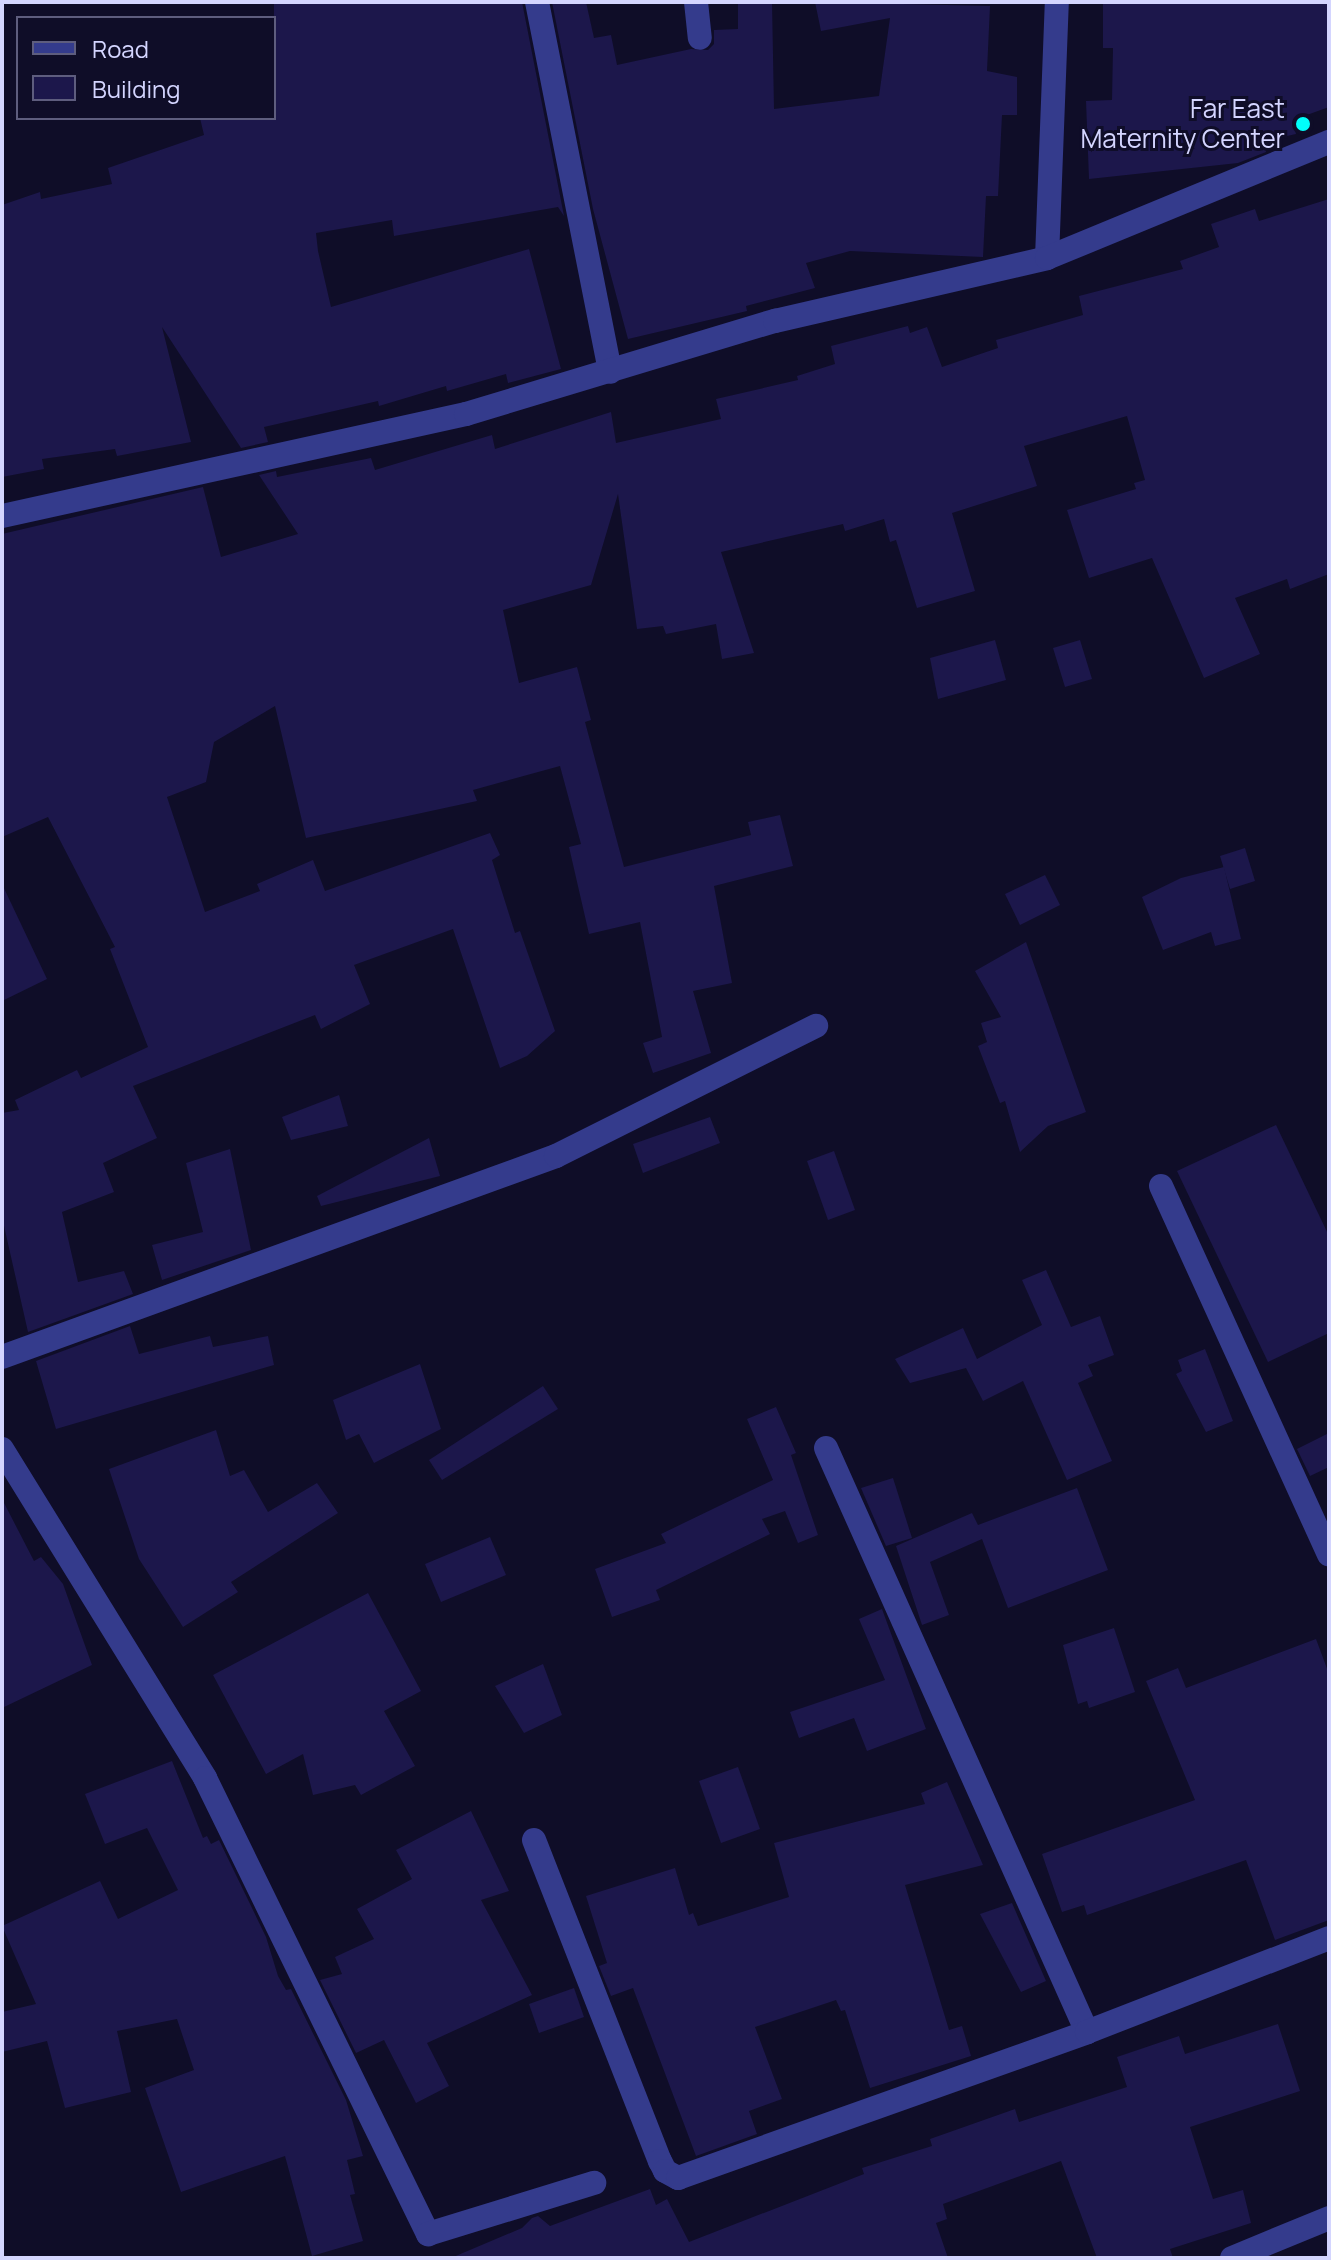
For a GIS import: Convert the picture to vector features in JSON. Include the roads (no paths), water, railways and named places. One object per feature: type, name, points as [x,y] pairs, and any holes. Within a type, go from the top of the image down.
[{"type":"street","points":[[537,2],[610,372]]},
{"type":"street","points":[[696,2],[700,38]]},
{"type":"street","points":[[1047,258],[1057,2]]},
{"type":"street","points":[[2,516],[466,414],[775,321],[1047,258],[1329,142]]},
{"type":"street","points":[[2,1357],[556,1156],[816,1026]]},
{"type":"street","points":[[1161,1186],[1329,1555]]},
{"type":"street","points":[[826,1448],[1087,2032]]},
{"type":"street","points":[[2,1449],[205,1778],[428,2234],[594,2183]]},
{"type":"street","points":[[534,1840],[660,2161],[665,2171],[678,2178],[1087,2032],[1329,1938]]},
{"type":"street","points":[[1232,2258],[1329,2218]]},
{"type":"place","name":"Far East Maternity Center","points":[[1303,124]]}]
